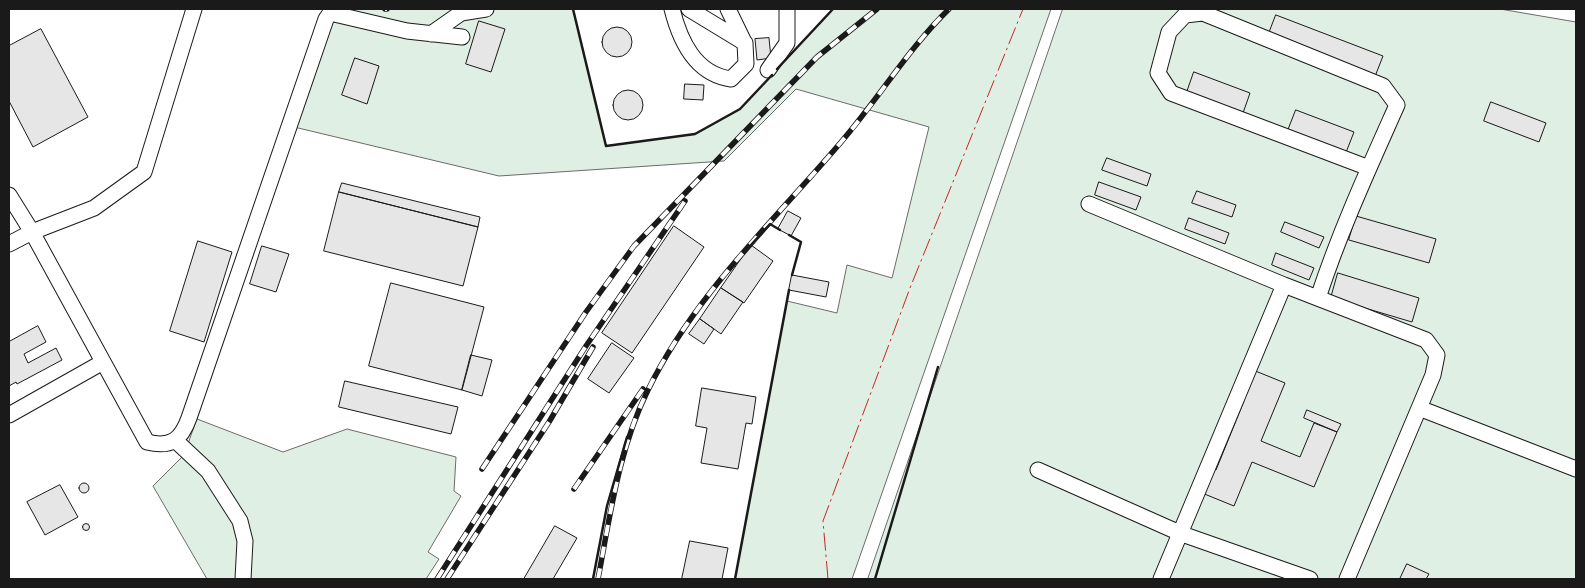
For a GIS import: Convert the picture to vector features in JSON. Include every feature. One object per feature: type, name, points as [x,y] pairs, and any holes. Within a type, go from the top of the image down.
[{"type":"lane","points":[[9,244],[32,232],[94,208],[144,172],[194,9]]},
{"type":"lane","points":[[431,34],[461,13],[486,9]]},
{"type":"lane","points":[[672,9],[680,35],[691,58],[718,77],[731,79],[746,64],[745,43],[728,9]]},
{"type":"lane","points":[[689,9],[745,43]]},
{"type":"lane","points":[[768,70],[787,43],[787,9]]},
{"type":"lane","points":[[9,195],[32,232],[147,442],[160,446],[176,441],[185,430],[331,11],[407,31],[462,37]]},
{"type":"lane","points":[[1318,298],[1339,234],[1369,168],[1397,105],[1383,86],[1203,12],[1185,15],[1169,32],[1158,73],[1171,93],[1369,168]]},
{"type":"lane","points":[[1089,204],[1284,285],[1426,340],[1437,355],[1433,375],[1347,579]]},
{"type":"lane","points":[[1161,579],[1182,534],[1284,285]]},
{"type":"lane","points":[[9,415],[103,362]]},
{"type":"lane","points":[[1419,408],[1576,469]]},
{"type":"lane","points":[[176,441],[208,471],[240,521],[245,541],[243,579]]},
{"type":"lane","points":[[1038,470],[1182,534],[1310,579]]},
{"type":"green space","points":[[337,9],[573,9],[606,146],[695,134],[740,109],[833,9],[1051,9],[852,579],[735,579],[787,301],[837,313],[847,265],[892,278],[929,127],[796,89],[724,161],[499,176],[294,127]]},
{"type":"green space","points":[[1063,9],[1500,9],[1576,22],[1576,579],[868,579]]},
{"type":"green space","points":[[197,419],[283,452],[347,429],[456,457],[454,491],[461,496],[428,552],[439,559],[426,579],[207,579],[153,486],[184,455]]},
{"type":"building","points":[[1276,15],[1383,56],[1374,79],[1268,36]]},
{"type":"building","points":[[479,21],[505,29],[491,72],[466,64]]},
{"type":"building","points":[[617,27],[628,31],[632,42],[628,53],[617,57],[606,53],[602,42],[606,31]]},
{"type":"building","points":[[41,29],[88,117],[33,147],[9,101],[9,46]]},
{"type":"building","points":[[769,38],[771,58],[757,60],[755,39]]},
{"type":"building","points":[[355,58],[379,66],[367,104],[342,95]]},
{"type":"building","points":[[1194,72],[1250,93],[1242,116],[1186,95]]},
{"type":"building","points":[[685,84],[704,85],[703,100],[684,99]]},
{"type":"building","points":[[628,90],[639,94],[643,105],[639,116],[628,120],[617,116],[613,105],[617,94]]},
{"type":"building","points":[[1491,102],[1546,123],[1539,142],[1484,121]]},
{"type":"building","points":[[1296,110],[1354,132],[1345,155],[1287,133]]},
{"type":"building","points":[[1107,158],[1151,174],[1147,186],[1102,170]]},
{"type":"building","points":[[1099,182],[1141,197],[1136,210],[1095,195]]},
{"type":"building","points":[[342,183],[480,217],[478,227],[339,192]]},
{"type":"building","points":[[1197,191],[1236,205],[1232,217],[1192,203]]},
{"type":"building","points":[[339,192],[478,227],[463,286],[324,251]]},
{"type":"building","points":[[788,211],[801,218],[791,236],[778,229]]},
{"type":"building","points":[[1356,216],[1436,239],[1429,263],[1349,240]]},
{"type":"building","points":[[1189,218],[1229,233],[1225,244],[1185,229]]},
{"type":"building","points":[[1285,222],[1324,237],[1319,248],[1281,232]]},
{"type":"building","points":[[674,226],[704,247],[632,353],[602,333]]},
{"type":"building","points":[[198,241],[232,252],[204,342],[170,331]]},
{"type":"building","points":[[751,245],[773,261],[744,303],[721,288]]},
{"type":"building","points":[[262,246],[289,254],[276,292],[250,284]]},
{"type":"building","points":[[1276,253],[1314,268],[1309,280],[1272,265]]},
{"type":"building","points":[[1338,273],[1419,298],[1412,322],[1331,298]]},
{"type":"building","points":[[792,275],[829,282],[826,297],[789,290]]},
{"type":"building","points":[[391,283],[484,307],[462,390],[369,366]]},
{"type":"building","points":[[721,288],[743,302],[721,334],[700,319]]},
{"type":"building","points":[[700,319],[714,329],[704,344],[689,334]]},
{"type":"building","points":[[38,326],[46,342],[24,354],[28,363],[56,348],[62,360],[17,384],[16,382],[9,386],[9,342]]},
{"type":"building","points":[[612,343],[634,358],[609,393],[588,379]]},
{"type":"building","points":[[471,355],[492,360],[482,396],[462,390]]},
{"type":"building","points":[[1253,370],[1285,383],[1261,441],[1300,457],[1314,423],[1337,432],[1314,487],[1252,462],[1234,506],[1202,493],[1212,468],[1216,470],[1244,401],[1240,400]]},
{"type":"building","points":[[345,381],[458,407],[451,434],[339,407]]},
{"type":"building","points":[[702,388],[756,397],[752,424],[746,423],[738,469],[701,463],[707,428],[696,426]]},
{"type":"building","points":[[1307,410],[1341,424],[1337,432],[1304,418]]},
{"type":"building","points":[[82,483],[86,483],[89,488],[88,492],[82,493],[79,490],[79,486]]},
{"type":"building","points":[[60,485],[78,517],[45,535],[27,502]]},
{"type":"building","points":[[86,523],[90,527],[86,531],[82,527]]},
{"type":"building","points":[[555,526],[577,538],[553,579],[524,579]]},
{"type":"building","points":[[690,541],[728,548],[722,579],[682,579]]},
{"type":"building","points":[[1407,564],[1429,574],[1426,579],[1400,579]]},
{"type":"railway","points":[[482,469],[586,312],[634,246],[817,57],[877,9]]},
{"type":"railway","points":[[598,579],[611,507],[630,435],[648,390],[667,355],[688,322],[712,290],[856,125],[920,40],[949,9]]},
{"type":"railway","points":[[437,579],[586,346],[685,201]]},
{"type":"railway","points":[[447,579],[549,422],[593,347]]},
{"type":"railway","points":[[574,489],[643,389]]},
{"type":"wall","points":[[573,9],[606,146],[695,134],[740,109],[772,75]]},
{"type":"wall","points":[[777,69],[833,9]]},
{"type":"wall","points":[[751,245],[770,224],[780,230]]},
{"type":"wall","points":[[789,235],[801,242],[792,275]]},
{"type":"wall","points":[[735,579],[789,290]]},
{"type":"wall","points":[[875,579],[938,367]]},
{"type":"wall","points":[[593,579],[607,506],[627,437]]},
{"type":"power","points":[[828,579],[823,521],[910,288],[1023,9]]}]
